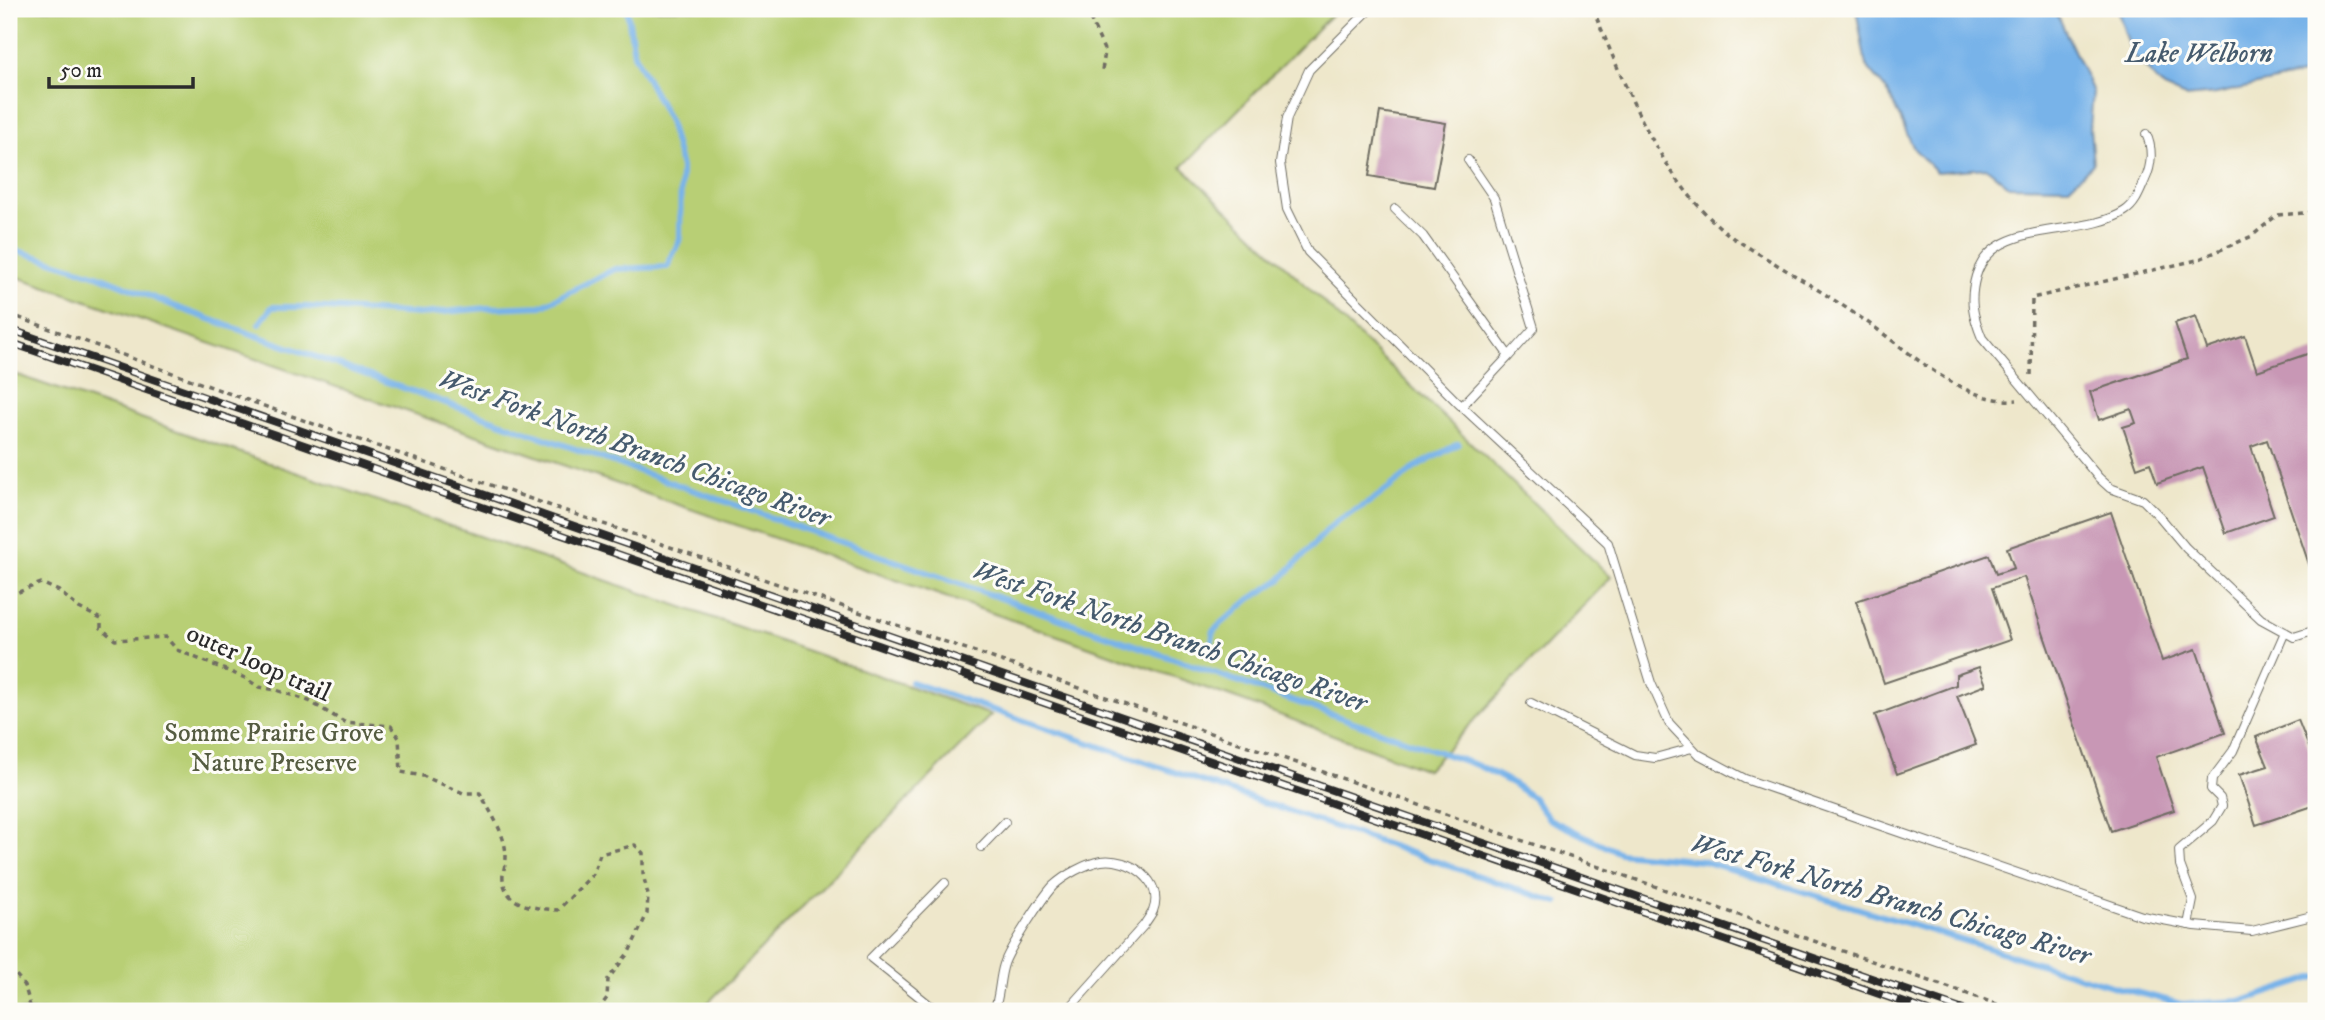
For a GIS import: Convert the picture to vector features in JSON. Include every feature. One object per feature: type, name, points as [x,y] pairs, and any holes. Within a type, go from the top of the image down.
[{"type":"lane","points":[[1370,9],[1332,44],[1309,70],[1287,118],[1280,163],[1287,209],[1308,252],[1462,406],[1608,543],[1651,683],[1669,723],[1698,754],[1745,779],[2143,916],[2188,925],[2252,931],[2316,915]]},
{"type":"lane","points":[[2146,134],[2152,147],[2147,176],[2134,203],[2107,220],[2015,238],[1994,249],[1979,265],[1972,292],[1972,314],[1982,338],[2099,478],[2110,488],[2143,500],[2186,548],[2261,619],[2294,637],[2316,630]]},
{"type":"lane","points":[[1462,406],[1534,328],[1494,198],[1468,160]]},
{"type":"lane","points":[[1395,209],[1423,236],[1509,356]]},
{"type":"lane","points":[[2188,925],[2193,900],[2180,865],[2179,850],[2213,821],[2222,806],[2220,798],[2211,789],[2212,779],[2233,751],[2286,632]]},
{"type":"lane","points":[[1531,703],[1635,755],[1655,758],[1692,748]]},
{"type":"lane","points":[[981,847],[1006,822]]},
{"type":"lane","points":[[994,1011],[1004,962],[1054,886],[1073,873],[1100,861],[1133,865],[1148,880],[1155,897],[1153,910],[1144,925],[1067,1011]]},
{"type":"lane","points":[[937,1011],[871,958],[945,883]]},
{"type":"path","points":[[519,9],[537,14],[576,9]]},
{"type":"path","points":[[1086,9],[1105,52],[1102,70]]},
{"type":"path","points":[[1593,9],[1639,119],[1694,203],[1715,225],[1865,320],[1949,382],[2001,401],[2018,400],[2031,375],[2032,299],[2197,260],[2252,236],[2277,215],[2316,212]]},
{"type":"path","points":[[9,314],[325,428],[2017,1011]]},
{"type":"path","name":"outer loop trail","points":[[9,597],[41,583],[49,585],[79,608],[101,619],[101,628],[115,640],[166,637],[177,650],[245,678],[259,687],[309,701],[344,722],[391,726],[399,738],[401,772],[423,776],[463,793],[480,793],[501,832],[506,858],[503,877],[506,891],[529,908],[558,910],[593,874],[600,854],[635,845],[643,853],[643,874],[648,895],[647,914],[629,952],[608,979],[607,998],[600,1007],[589,1011]]},
{"type":"path","points":[[9,968],[23,981],[29,994],[31,1011]]},
{"type":"green space","points":[[9,9],[1337,9],[1182,167],[1611,577],[1427,770],[1070,640],[9,274]]},
{"type":"green space","name":"Somme Prairie Grove Nature Preserve","points":[[9,372],[991,715],[700,1011],[9,1011]]},
{"type":"water","points":[[1856,9],[2055,9],[2093,92],[2090,128],[2093,164],[2069,187],[2009,186],[1987,168],[1936,172],[1914,149],[1888,92],[1866,65]]},
{"type":"water","name":"Lake Welborn","points":[[2117,9],[2316,9],[2316,72],[2216,94],[2185,97],[2164,88],[2132,54]]},
{"type":"building","points":[[1380,112],[1446,123],[1434,187],[1369,176]]},
{"type":"building","points":[[2196,316],[2207,349],[2245,336],[2257,371],[2316,351],[2316,585],[2267,440],[2251,446],[2274,516],[2226,533],[2203,467],[2157,483],[2150,463],[2137,468],[2123,427],[2136,423],[2131,409],[2099,420],[2090,392],[2187,359],[2175,323]]},
{"type":"building","points":[[2111,512],[2162,661],[2196,649],[2225,733],[2156,757],[2174,810],[2111,831],[2024,577],[1992,588],[2010,640],[1884,683],[1856,601],[1989,555],[1996,574],[2014,568],[2007,548]]},
{"type":"building","points":[[1979,667],[1986,685],[1957,696],[1976,745],[1897,774],[1875,715],[1956,685],[1956,675]]},
{"type":"building","points":[[2298,720],[2310,750],[2316,747],[2316,805],[2256,825],[2239,775],[2268,766],[2256,737]]},
{"type":"waterway","points":[[259,324],[272,307],[421,314],[541,306],[615,269],[667,267],[680,239],[681,167],[669,121],[634,54],[627,9]]},
{"type":"waterway","name":"West Fork North Branch Chicago River","points":[[9,248],[97,275],[184,310],[1479,766],[1512,783],[1533,798],[1549,819],[1620,853],[1703,861],[2115,987],[2182,1004],[2243,1001],[2316,977]]},
{"type":"waterway","points":[[1210,650],[1214,630],[1250,599],[1280,580],[1335,522],[1373,500],[1416,467],[1458,444]]},
{"type":"waterway","points":[[911,682],[1558,903]]},
{"type":"railway","points":[[9,329],[1966,1011]]},
{"type":"railway","points":[[9,342],[1928,1011]]}]
